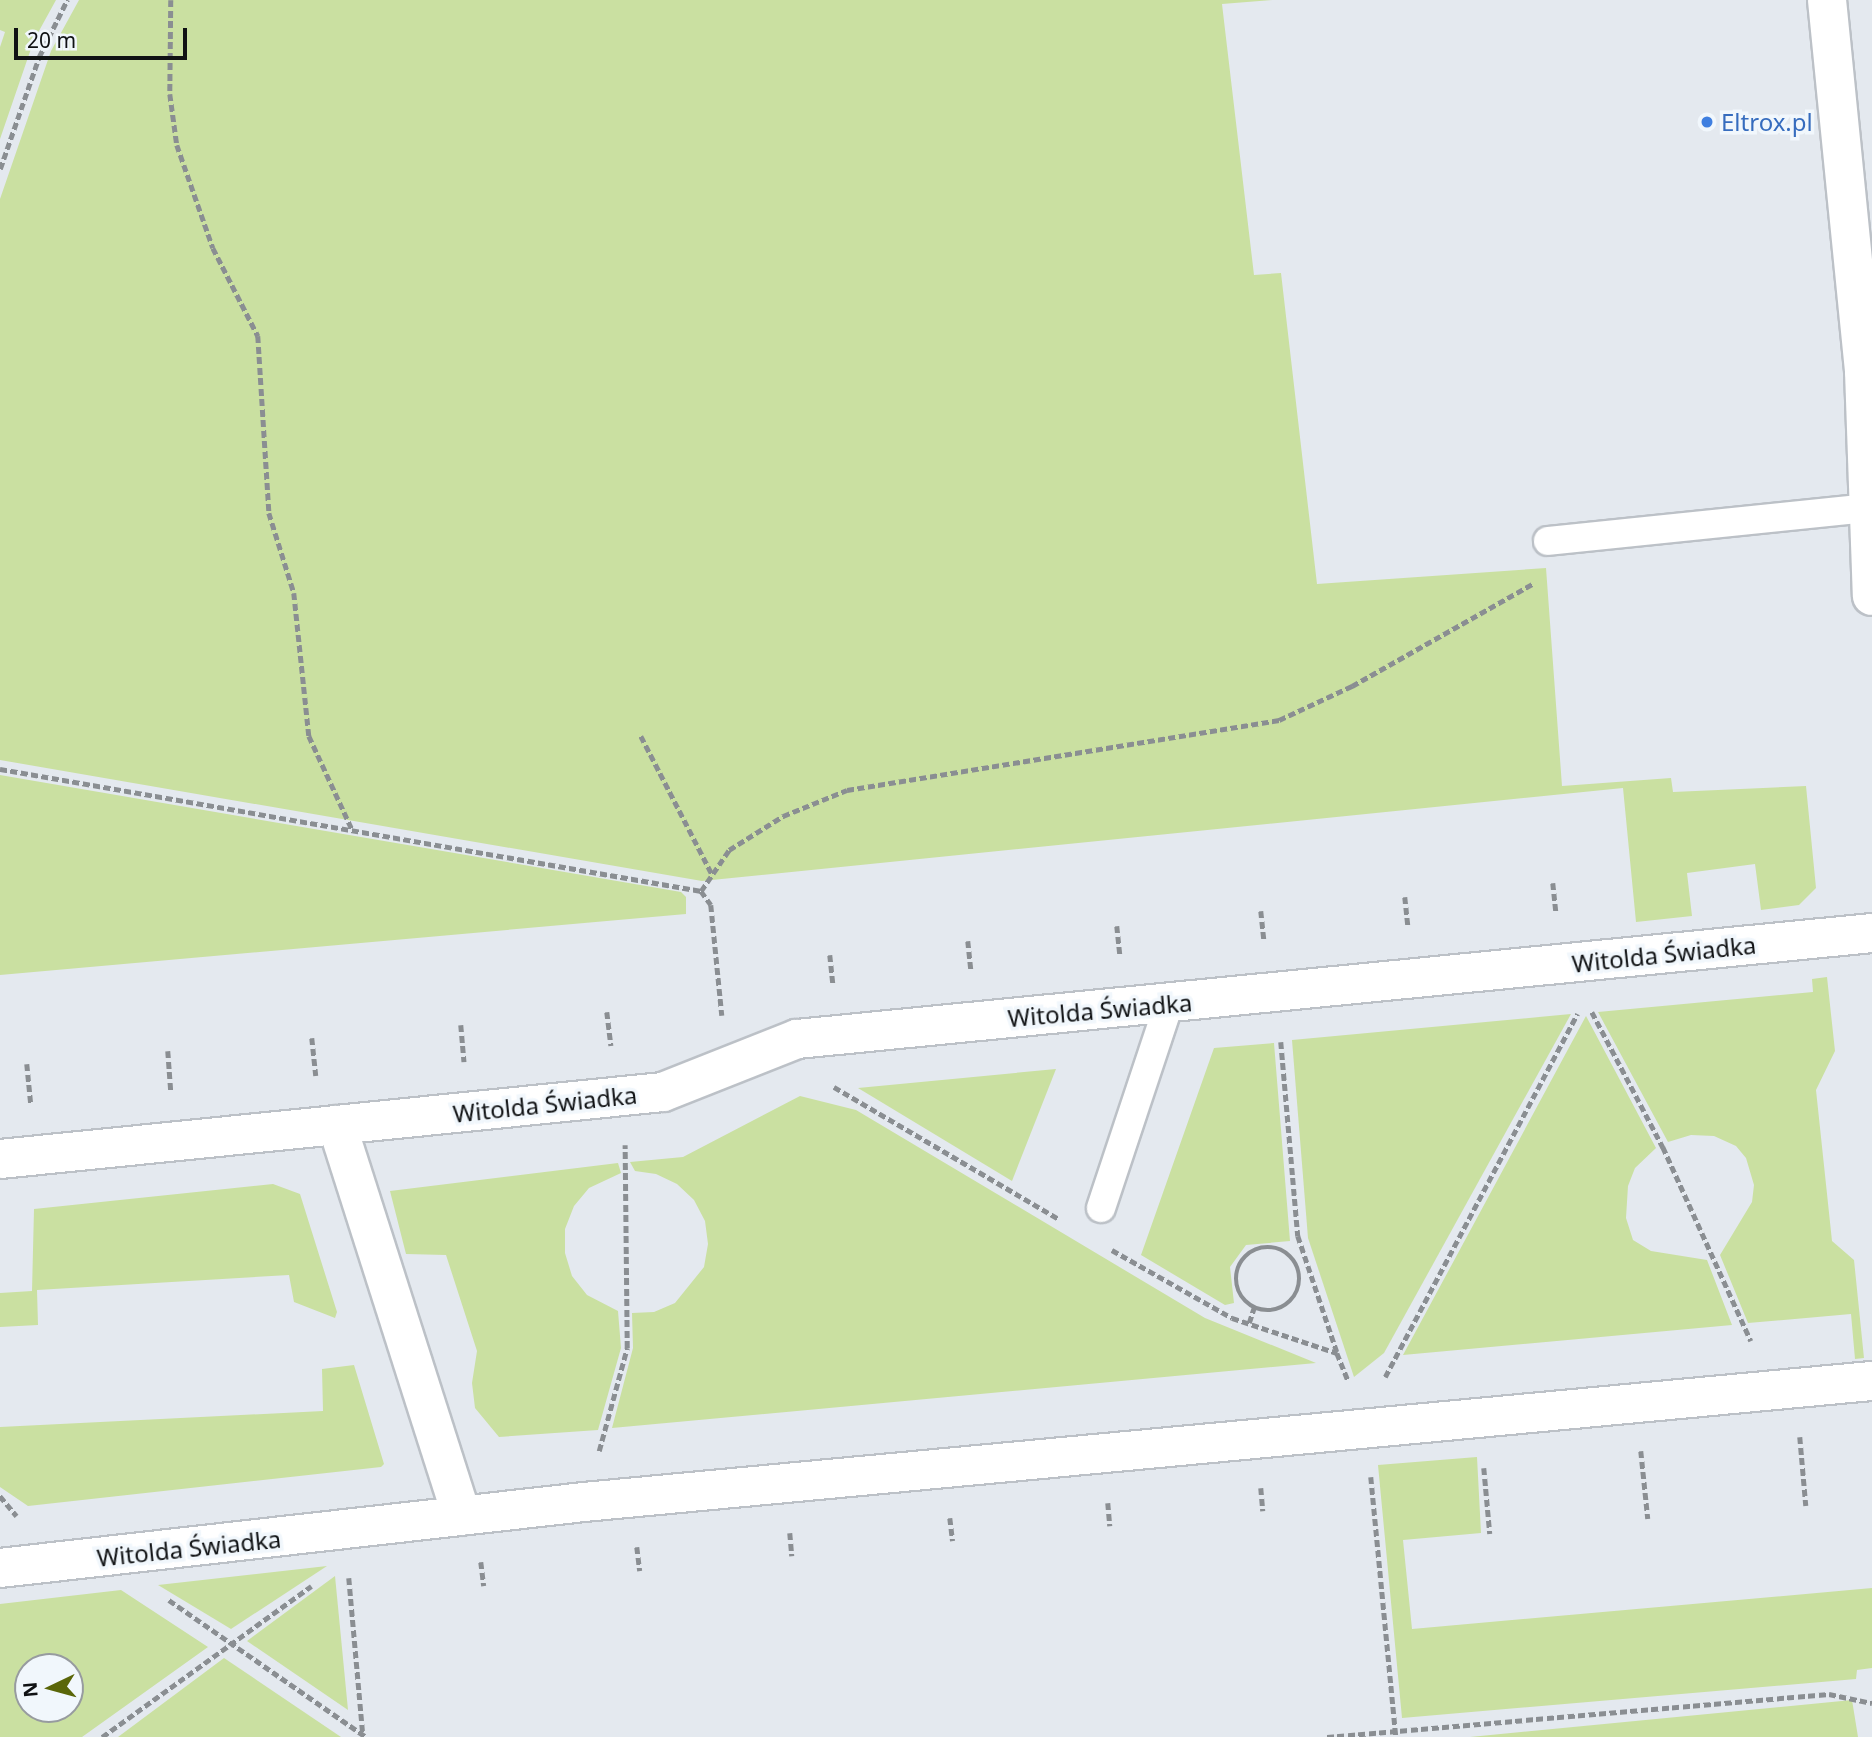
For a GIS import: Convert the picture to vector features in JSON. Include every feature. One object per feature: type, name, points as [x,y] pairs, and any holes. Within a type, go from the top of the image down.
[{"type":"street","points":[[1827,0],[1865,321],[1867,508],[1872,596]]},
{"type":"street","name":"Witolda Świadka","points":[[0,1159],[623,1096],[685,1087],[797,1039],[1277,994],[1872,933]]},
{"type":"street","points":[[337,1125],[462,1516]]},
{"type":"street","name":"Witolda Świadka","points":[[0,1568],[108,1557],[346,1545],[462,1516],[583,1502],[1872,1381]]},
{"type":"lane","points":[[1548,541],[1867,508]]},
{"type":"lane","points":[[1101,1208],[1169,1004]]},
{"type":"path","points":[[0,169],[39,57],[67,0]]},
{"type":"path","points":[[171,0],[170,94],[177,145],[214,248],[258,336],[269,513],[294,593],[309,736],[352,830]]},
{"type":"path","points":[[701,891],[729,850],[783,816],[847,790],[1279,719],[1352,686],[1541,579]]},
{"type":"path","points":[[641,736],[712,874]]},
{"type":"path","points":[[0,769],[701,891],[711,905],[727,1067]]},
{"type":"path","points":[[1553,883],[1557,923]]},
{"type":"path","points":[[1405,897],[1409,938]]},
{"type":"path","points":[[1261,911],[1265,952]]},
{"type":"path","points":[[1117,926],[1121,966]]},
{"type":"path","points":[[968,941],[972,981]]},
{"type":"path","points":[[1397,1736],[1366,1427],[1387,1372],[1585,999],[1598,961]]},
{"type":"path","points":[[1277,994],[1298,1236],[1337,1353]]},
{"type":"path","points":[[1585,999],[1663,1147],[1773,1390]]},
{"type":"path","points":[[461,1025],[465,1077]]},
{"type":"path","points":[[312,1038],[317,1090]]},
{"type":"path","points":[[168,1051],[172,1103]]},
{"type":"path","points":[[27,1064],[32,1116]]},
{"type":"path","points":[[583,1502],[627,1348],[623,1096]]},
{"type":"path","points":[[1275,1247],[1293,1258],[1298,1268],[1299,1289],[1285,1306],[1264,1311],[1254,1308],[1239,1294],[1236,1284],[1239,1263],[1246,1255],[1275,1247]]},
{"type":"path","points":[[1298,1268],[1308,1266]]},
{"type":"path","points":[[1249,1323],[1254,1308]]},
{"type":"path","points":[[1800,1433],[1806,1506]]},
{"type":"path","points":[[1640,1437],[1648,1519]]},
{"type":"path","points":[[1484,1462],[1490,1534]]},
{"type":"path","points":[[102,1737],[229,1643],[346,1545]]},
{"type":"path","points":[[346,1545],[365,1736]]},
{"type":"path","points":[[108,1557],[365,1736]]},
{"type":"path","points":[[1327,1737],[1397,1736],[1829,1694],[1872,1703]]},
{"type":"green space","points":[[0,0],[56,0],[34,40],[0,139],[0,47],[5,32],[0,30]]},
{"type":"green space","points":[[79,0],[1272,0],[1222,4],[1254,275],[1281,273],[1317,584],[1546,568],[1562,786],[1671,778],[1673,792],[1806,786],[1816,888],[1799,905],[1761,910],[1755,864],[1687,873],[1692,916],[1636,922],[1623,788],[702,881],[0,760],[0,199],[51,51]]},
{"type":"green space","points":[[0,775],[681,892],[686,897],[686,914],[0,975]]},
{"type":"green space","points":[[1827,977],[1835,1051],[1816,1090],[1832,1241],[1854,1260],[1864,1358],[1855,1359],[1851,1314],[1748,1323],[1720,1255],[1752,1202],[1754,1185],[1746,1158],[1736,1146],[1714,1136],[1691,1135],[1668,1142],[1598,1012],[1813,992],[1812,979]]},
{"type":"green space","points":[[1571,1014],[1384,1353],[1354,1377],[1308,1238],[1292,1040]]},
{"type":"green space","points":[[1586,1016],[1656,1148],[1635,1168],[1628,1186],[1626,1218],[1633,1240],[1651,1251],[1707,1260],[1732,1325],[1403,1355]]},
{"type":"green space","points":[[1274,1043],[1290,1241],[1246,1245],[1230,1267],[1234,1303],[1225,1305],[1141,1255],[1214,1048]]},
{"type":"green space","points":[[1056,1069],[1012,1181],[858,1088]]},
{"type":"green space","points":[[800,1096],[856,1110],[1205,1318],[1316,1363],[612,1428],[633,1348],[632,1313],[654,1312],[675,1303],[704,1267],[708,1244],[705,1221],[694,1200],[677,1184],[656,1174],[635,1171],[630,1162],[683,1157]]},
{"type":"green space","points":[[618,1163],[621,1173],[589,1188],[574,1206],[565,1229],[565,1253],[572,1276],[587,1295],[618,1311],[621,1348],[598,1430],[499,1437],[475,1408],[472,1383],[477,1351],[446,1255],[406,1254],[390,1191]]},
{"type":"green space","points":[[273,1184],[300,1194],[337,1312],[335,1318],[294,1302],[289,1275],[37,1290],[38,1325],[0,1327],[0,1293],[32,1291],[34,1209]]},
{"type":"green space","points":[[354,1365],[384,1464],[381,1467],[28,1506],[0,1487],[0,1427],[323,1411],[322,1369]]},
{"type":"green space","points":[[1477,1457],[1481,1533],[1403,1540],[1412,1629],[1872,1588],[1872,1668],[1857,1670],[1856,1679],[1402,1718],[1378,1465]]},
{"type":"green space","points":[[327,1566],[231,1629],[158,1585]]},
{"type":"green space","points":[[335,1576],[348,1710],[247,1641]]},
{"type":"green space","points":[[121,1590],[208,1647],[82,1737],[0,1737],[0,1604]]},
{"type":"green space","points":[[224,1658],[341,1737],[118,1737]]},
{"type":"green space","points":[[1852,1700],[1858,1737],[1470,1737]]},
{"type":"place","name":"Eltrox.pl","points":[[1707,122]]}]
